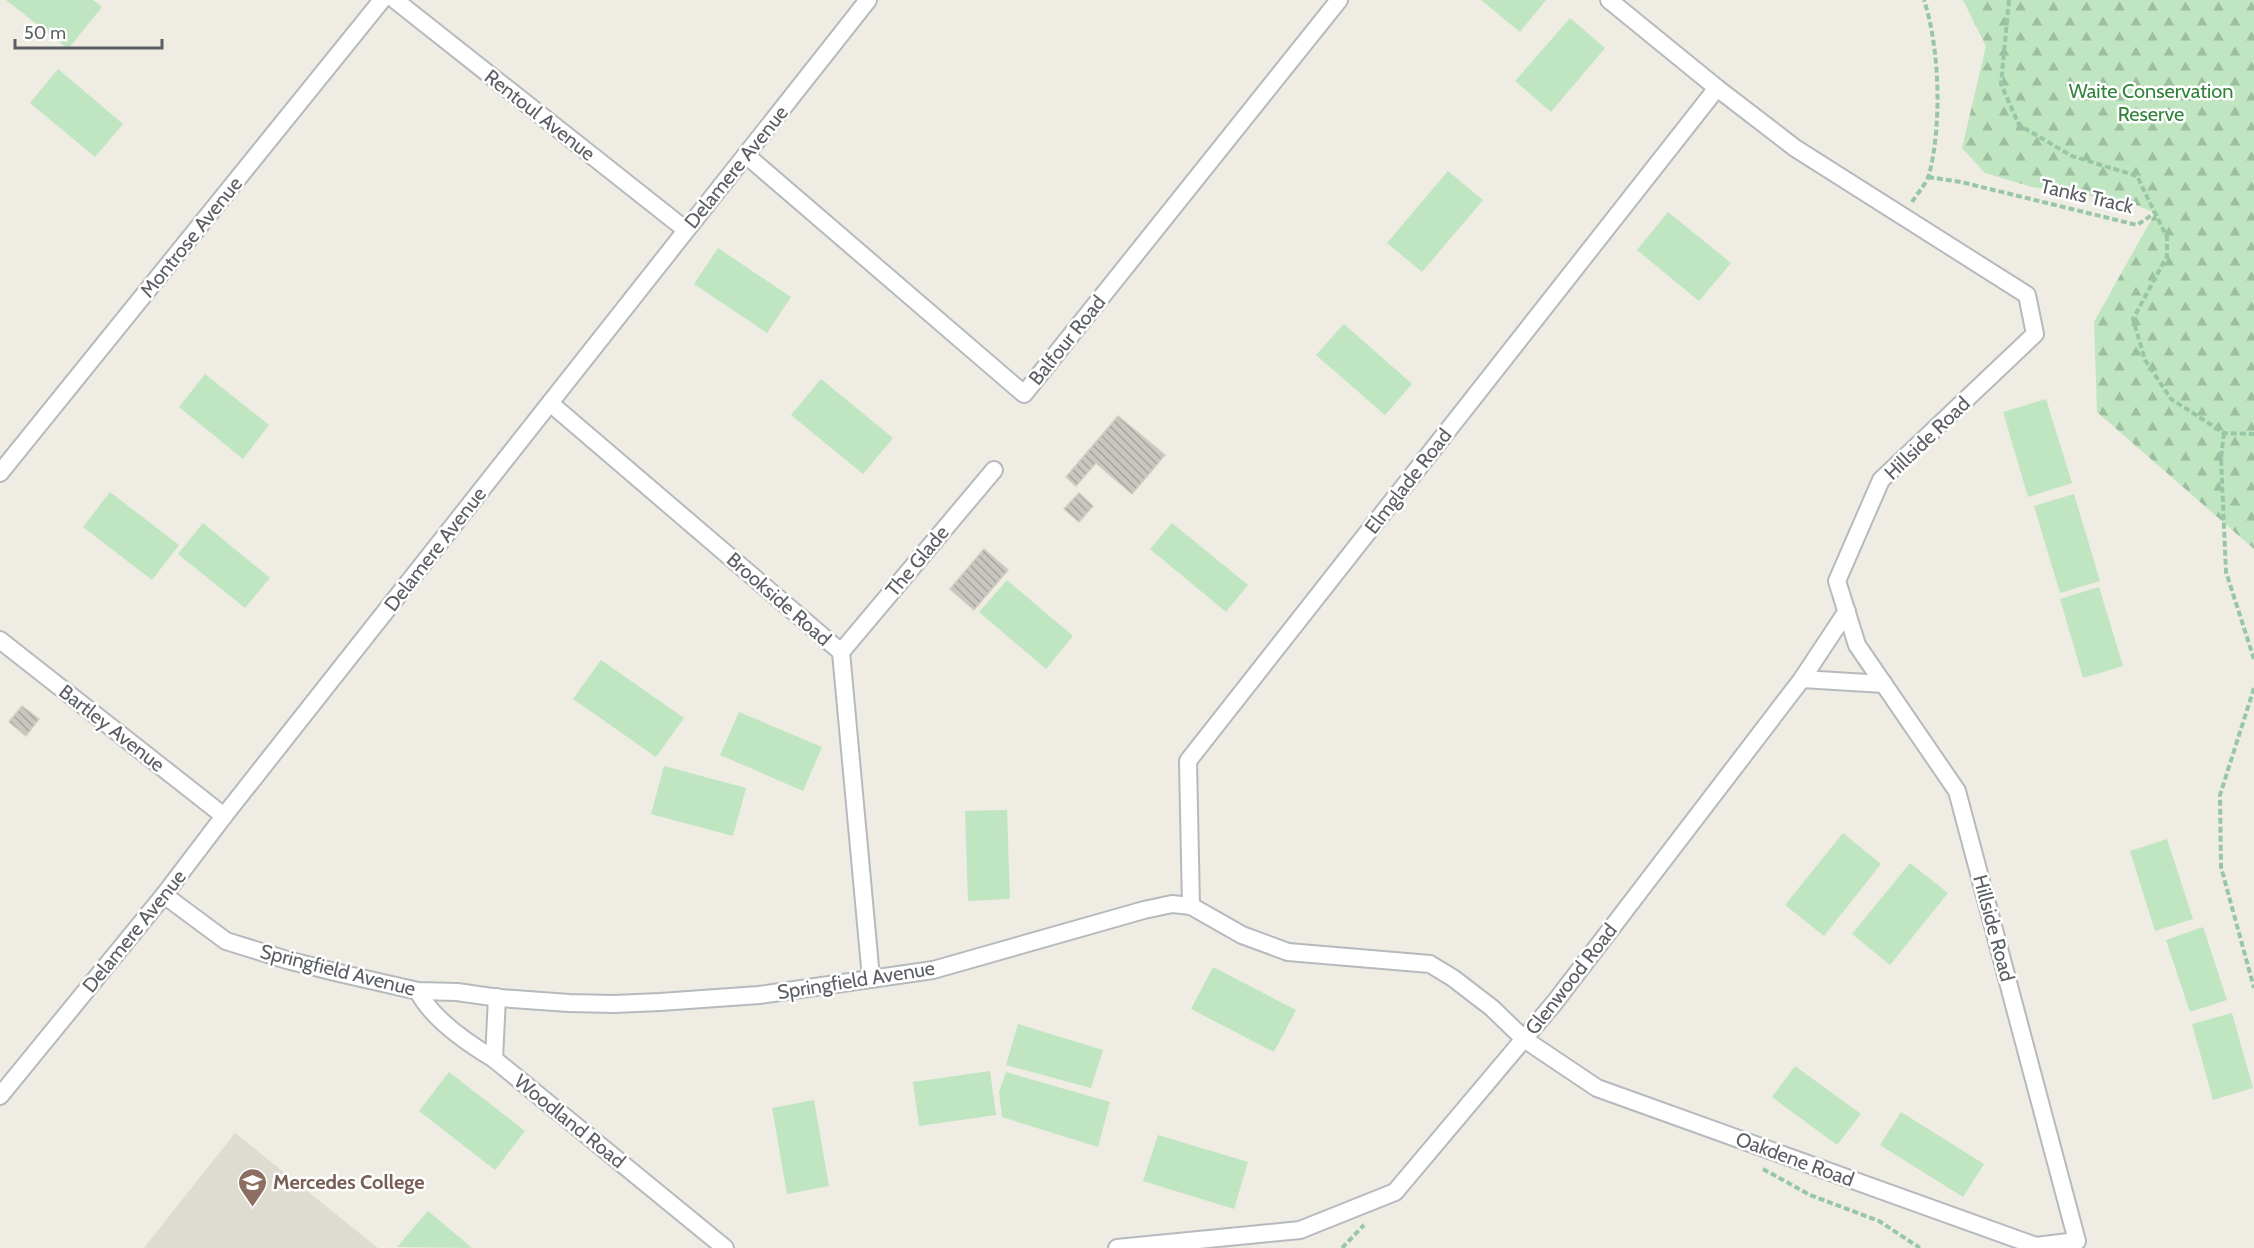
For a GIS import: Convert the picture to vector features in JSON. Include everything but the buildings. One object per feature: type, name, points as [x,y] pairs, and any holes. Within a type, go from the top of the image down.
[{"type":"street","name":"Montrose Avenue","points":[[0,473],[382,0]]},
{"type":"street","name":"Rentoul Avenue","points":[[395,0],[686,230]]},
{"type":"street","name":"Delamere Avenue","points":[[0,1096],[164,895],[868,0]]},
{"type":"street","name":"Balfour Road","points":[[746,154],[1024,394],[1339,0]]},
{"type":"street","name":"Hillside Road","points":[[1609,0],[1795,148],[2027,295],[2035,333],[1881,480],[1837,581],[1857,645],[1957,791],[2078,1241]]},
{"type":"street","name":"Elmglade Road","points":[[1191,906],[1188,762],[1717,88]]},
{"type":"street","name":"Brookside Road","points":[[550,403],[841,652],[871,978]]},
{"type":"street","name":"The Glade","points":[[841,652],[994,470]]},
{"type":"street","name":"Glenwood Road","points":[[1117,1248],[1300,1230],[1395,1192],[1555,1002],[1802,680],[1847,611]]},
{"type":"street","name":"Bartley Avenue","points":[[0,640],[224,816]]},
{"type":"street","points":[[1802,680],[1884,684]]},
{"type":"street","name":"Springfield Avenue","points":[[164,895],[226,941],[287,960],[418,991],[457,992],[569,1003],[660,1002],[759,995],[933,970],[1144,910],[1172,904],[1191,906]]},
{"type":"street","points":[[1191,906],[1242,935],[1288,952],[1430,964],[1453,978],[1492,1008],[1524,1040]]},
{"type":"street","name":"Woodland Road","points":[[418,991],[422,1000],[473,1046],[494,1059],[725,1248]]},
{"type":"street","points":[[494,1059],[497,997]]},
{"type":"street","name":"Oakdene Road","points":[[1524,1040],[1597,1088],[2036,1246],[2078,1241]]},
{"type":"path","points":[[1903,216],[1928,177],[1936,134],[1937,65],[1929,14],[1924,0]]},
{"type":"path","points":[[2009,0],[2001,84],[2019,125],[2072,156],[2137,176],[2155,213]]},
{"type":"path","name":"Tanks Track","points":[[1928,177],[1961,182],[2137,225],[2155,213],[2167,237],[2167,256],[2133,319],[2145,360],[2171,399],[2224,433]]},
{"type":"path","points":[[2254,434],[2224,433],[2221,458],[2226,572],[2254,659]]},
{"type":"path","points":[[2254,688],[2220,795],[2221,867],[2254,988]]},
{"type":"path","points":[[1756,1145],[1760,1167],[1810,1195],[1880,1221],[1920,1248]]},
{"type":"shaded area","name":"Mercedes College","points":[[235,1133],[286,1174],[378,1248],[144,1248]]},
{"type":"green space","points":[[6,0],[93,0],[102,7],[68,49]]},
{"type":"green space","points":[[1481,0],[1546,0],[1520,32]]},
{"type":"green space","name":"Waite Conservation Reserve","points":[[1963,0],[2254,0],[2254,549],[2097,412],[2094,322],[2155,213],[2129,202],[2032,187],[1985,173],[1962,148],[1986,46]]},
{"type":"green space","points":[[1570,18],[1605,48],[1551,112],[1515,81]]},
{"type":"green space","points":[[58,69],[123,124],[95,157],[30,103]]},
{"type":"green space","points":[[1448,171],[1483,200],[1422,272],[1387,243]]},
{"type":"green space","points":[[1668,212],[1731,263],[1699,301],[1637,250]]},
{"type":"green space","points":[[718,248],[791,297],[767,333],[694,284]]},
{"type":"green space","points":[[1344,324],[1412,384],[1385,415],[1316,355]]},
{"type":"green space","points":[[205,374],[269,425],[243,459],[179,407]]},
{"type":"green space","points":[[821,379],[893,438],[863,474],[791,415]]},
{"type":"green space","points":[[2046,399],[2072,483],[2028,497],[2003,412]]},
{"type":"green space","points":[[110,492],[179,545],[152,580],[83,527]]},
{"type":"green space","points":[[2074,494],[2100,581],[2060,593],[2034,506]]},
{"type":"green space","points":[[203,523],[270,578],[245,608],[178,554]]},
{"type":"green space","points":[[1172,523],[1248,585],[1226,612],[1150,549]]},
{"type":"green space","points":[[1007,580],[1073,636],[1046,669],[979,612]]},
{"type":"green space","points":[[2099,587],[2123,666],[2083,678],[2060,599]]},
{"type":"green space","points":[[601,660],[684,718],[656,757],[573,699]]},
{"type":"green space","points":[[739,712],[822,747],[803,791],[720,755]]},
{"type":"green space","points":[[664,766],[746,788],[733,836],[651,814]]},
{"type":"green space","points":[[1007,810],[1010,899],[968,901],[965,811]]},
{"type":"green space","points":[[1843,833],[1881,864],[1824,936],[1785,905]]},
{"type":"green space","points":[[2167,839],[2193,919],[2155,931],[2130,851]]},
{"type":"green space","points":[[1910,863],[1948,893],[1890,965],[1852,934]]},
{"type":"green space","points":[[2203,927],[2227,1000],[2190,1012],[2166,940]]},
{"type":"green space","points":[[1213,967],[1296,1010],[1274,1052],[1191,1009]]},
{"type":"green space","points":[[2232,1013],[2253,1088],[2213,1100],[2192,1024]]},
{"type":"green space","points":[[1018,1024],[1103,1050],[1091,1088],[1006,1065]]},
{"type":"green space","points":[[1795,1066],[1861,1114],[1837,1145],[1772,1097]]},
{"type":"green space","points":[[990,1071],[996,1115],[919,1126],[913,1082]]},
{"type":"green space","points":[[449,1072],[525,1131],[495,1170],[419,1111]]},
{"type":"green space","points":[[1006,1072],[1110,1102],[1098,1147],[1002,1117],[999,1092]]},
{"type":"green space","points":[[814,1100],[829,1186],[787,1194],[772,1108]]},
{"type":"green space","points":[[1901,1112],[1984,1164],[1963,1197],[1880,1145]]},
{"type":"green space","points":[[1158,1135],[1248,1162],[1234,1209],[1143,1181]]},
{"type":"green space","points":[[428,1211],[472,1248],[397,1247]]},
{"type":"place","name":"Mercedes College","points":[[252,1208]]}]
